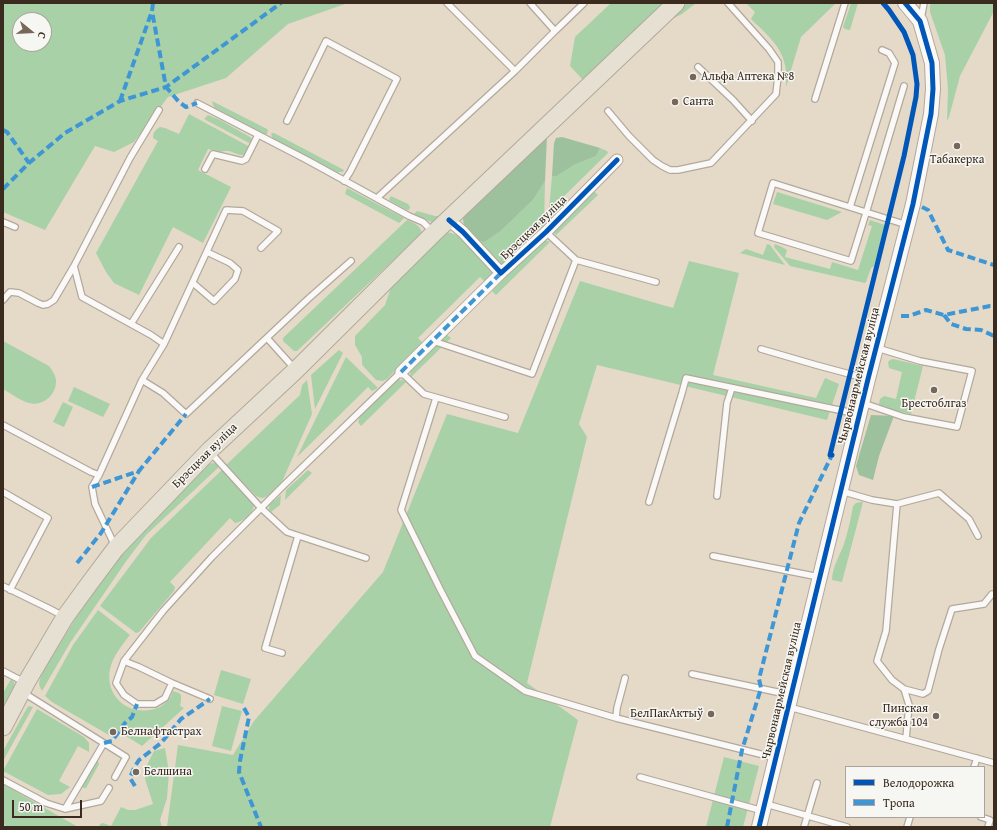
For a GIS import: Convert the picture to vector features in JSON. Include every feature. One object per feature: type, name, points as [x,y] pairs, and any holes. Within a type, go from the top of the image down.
[{"type":"main road","name":"Брэсцкая вуліца","points":[[3,727],[65,617],[116,548],[209,451],[296,370],[434,233],[676,3]]},
{"type":"street","name":"Чырвонаармейская вуліца","points":[[759,827],[840,491],[907,226],[931,114],[932,63],[920,22],[905,3]]},
{"type":"street","name":"Брэсцкая вуліца","points":[[401,372],[501,273],[546,232],[617,160]]},
{"type":"street","name":"Брэсцкая вуліца","points":[[449,220],[463,232],[501,273]]},
{"type":"lane","points":[[446,3],[515,71]]},
{"type":"lane","points":[[530,3],[555,31]]},
{"type":"lane","points":[[377,198],[515,71],[584,3]]},
{"type":"lane","points":[[608,111],[629,136],[653,160],[662,166],[670,170],[678,170],[711,163],[776,94],[778,76],[778,62],[769,49],[728,3]]},
{"type":"lane","points":[[815,99],[845,3]]},
{"type":"lane","points":[[920,22],[924,3]]},
{"type":"lane","points":[[287,121],[326,41],[397,79],[344,181]]},
{"type":"lane","points":[[850,207],[895,63],[889,52],[882,50]]},
{"type":"lane","points":[[698,67],[733,100],[752,121]]},
{"type":"lane","points":[[904,86],[866,213],[851,261],[758,233],[773,183],[850,207],[866,213],[907,226]]},
{"type":"lane","points":[[197,103],[409,216],[423,222],[434,233]]},
{"type":"lane","points":[[3,300],[10,292],[19,293],[43,305],[54,300],[74,266],[130,158],[159,110]]},
{"type":"lane","points":[[206,168],[213,154],[242,162],[246,159],[258,135]]},
{"type":"lane","points":[[116,548],[95,504],[92,487],[99,476],[142,380],[164,344],[226,210],[243,211],[278,231],[261,248]]},
{"type":"lane","points":[[3,222],[15,227]]},
{"type":"lane","points":[[546,232],[576,260],[656,282]]},
{"type":"lane","points":[[131,324],[179,247]]},
{"type":"lane","points":[[193,283],[214,302],[235,279],[238,270],[230,263],[207,252]]},
{"type":"lane","points":[[433,341],[532,374],[576,260]]},
{"type":"lane","points":[[142,380],[163,393],[186,414],[351,262]]},
{"type":"lane","points":[[74,266],[82,297],[151,335],[164,344]]},
{"type":"lane","points":[[267,338],[296,370]]},
{"type":"lane","points":[[649,502],[686,378],[732,388],[861,409],[957,427],[972,371],[920,361],[876,347]]},
{"type":"lane","points":[[761,349],[868,379]]},
{"type":"lane","points":[[172,683],[165,698],[155,704],[137,704],[124,695],[116,683],[124,661],[163,611],[212,557],[401,372],[424,394],[505,417]]},
{"type":"lane","points":[[717,496],[727,403],[732,388]]},
{"type":"lane","points":[[436,398],[401,510],[475,656],[525,691],[616,718],[776,758]]},
{"type":"lane","points":[[3,426],[99,476]]},
{"type":"lane","points":[[209,451],[261,508],[287,532],[366,558]]},
{"type":"lane","points":[[840,491],[872,500],[897,504],[939,493],[969,519],[978,536]]},
{"type":"lane","points":[[3,492],[48,518],[10,590]]},
{"type":"lane","points":[[897,504],[886,631],[877,661],[892,680],[904,690],[923,694],[928,691],[939,649],[952,609],[984,604],[992,594],[994,594]]},
{"type":"lane","points":[[282,653],[265,648],[298,536]]},
{"type":"lane","points":[[713,556],[819,577]]},
{"type":"lane","points":[[3,586],[65,617]]},
{"type":"lane","points":[[124,661],[210,699]]},
{"type":"lane","points":[[3,671],[24,688],[126,757],[115,777]]},
{"type":"lane","points":[[692,674],[790,701],[906,739],[994,763]]},
{"type":"lane","points":[[616,718],[617,708],[625,678]]},
{"type":"lane","points":[[904,690],[909,705],[906,739]]},
{"type":"lane","points":[[65,809],[104,743]]},
{"type":"lane","points":[[974,766],[977,758]]},
{"type":"lane","points":[[640,777],[807,816],[847,827]]},
{"type":"lane","points":[[3,780],[46,803],[65,809],[101,800],[108,788]]},
{"type":"lane","points":[[804,827],[817,783]]},
{"type":"lane","points":[[984,818],[990,820],[988,827]]},
{"type":"green space","points":[[3,3],[348,3],[288,24],[226,78],[168,97],[134,142],[114,152],[95,146],[45,230],[3,212]]},
{"type":"green space","points":[[611,3],[665,3],[585,82],[570,66],[575,37]]},
{"type":"green space","points":[[687,3],[696,3],[682,14],[672,19]]},
{"type":"green space","points":[[746,3],[836,3],[801,37],[786,87],[786,68],[780,51],[771,39],[751,19],[755,12]]},
{"type":"green space","points":[[851,3],[858,3],[850,30],[843,27]]},
{"type":"green space","points":[[931,3],[994,3],[994,11],[960,76],[947,121],[948,89],[945,55],[930,12]]},
{"type":"green space","points":[[212,101],[267,129],[267,134],[264,134],[215,108]]},
{"type":"green space","points":[[189,114],[250,147],[244,155],[229,151],[220,152],[208,149],[198,170],[231,187],[203,243],[173,227],[139,295],[114,283],[106,272],[96,253],[158,141],[153,138],[155,131],[160,127],[179,134]]},
{"type":"green space","points":[[208,115],[250,137],[252,139],[251,144],[204,119]]},
{"type":"green space","points":[[272,133],[344,170],[343,172],[337,172],[273,139]]},
{"type":"green space","points":[[547,135],[545,181],[533,200],[500,231],[484,242],[472,238],[465,229],[463,220],[464,212]]},
{"type":"green space","points":[[562,137],[600,148],[596,156],[574,165],[557,176],[552,176],[554,143],[556,138]]},
{"type":"green space","points":[[600,148],[608,153],[559,201],[564,206],[548,222],[552,176],[557,176],[574,165],[596,156]]},
{"type":"green space","points":[[476,181],[472,191],[433,223],[414,214],[417,211],[440,216]]},
{"type":"green space","points":[[545,181],[544,228],[502,265],[496,264],[472,238],[519,213],[533,200]]},
{"type":"green space","points":[[347,188],[404,218],[399,223],[345,194]]},
{"type":"green space","points":[[593,190],[598,195],[556,235],[554,232],[555,228]]},
{"type":"green space","points":[[777,192],[842,212],[827,220],[773,204]]},
{"type":"green space","points":[[391,196],[408,204],[410,207],[409,210],[390,201],[389,199]]},
{"type":"green space","points":[[407,220],[418,226],[422,233],[297,351],[294,351],[283,341],[283,338]]},
{"type":"green space","points":[[870,220],[885,225],[874,266],[871,268],[865,283],[790,266],[774,247],[775,244],[787,250],[785,257],[830,269],[832,262],[858,270],[872,226],[868,225]]},
{"type":"green space","points":[[447,232],[458,235],[492,271],[492,275],[485,282],[480,277],[418,338],[423,343],[387,379],[383,381],[376,380],[362,364],[362,357],[355,345],[355,336],[385,305],[393,282],[443,233]]},
{"type":"green space","points":[[543,239],[550,242],[496,295],[492,291]]},
{"type":"green space","points":[[767,244],[770,245],[785,265],[740,253],[746,249],[763,255]]},
{"type":"green space","points":[[689,261],[739,273],[713,375],[816,398],[825,378],[839,384],[827,420],[597,365],[579,424],[587,437],[527,683],[578,720],[550,827],[167,827],[178,745],[233,755],[254,721],[383,572],[447,414],[518,433],[580,281],[673,308]]},
{"type":"green space","points":[[446,334],[451,338],[411,377],[411,367]]},
{"type":"green space","points":[[3,341],[49,366],[54,374],[56,385],[52,394],[44,401],[34,404],[29,403],[19,399],[3,389]]},
{"type":"green space","points":[[339,350],[343,353],[315,409],[311,375]]},
{"type":"green space","points":[[346,357],[378,388],[372,391],[368,387],[297,457]]},
{"type":"green space","points":[[893,359],[923,366],[911,414],[883,408],[879,404],[880,399],[884,396],[896,399],[902,372],[889,368],[888,362]]},
{"type":"green space","points":[[307,380],[312,414],[281,484],[266,497],[262,498],[256,496],[226,465],[300,395],[302,385]]},
{"type":"green space","points":[[398,380],[406,382],[361,426],[358,422],[360,416]]},
{"type":"green space","points":[[74,387],[110,404],[103,417],[68,401]]},
{"type":"green space","points":[[63,402],[73,407],[64,427],[53,422]]},
{"type":"green space","points":[[871,415],[894,416],[879,456],[873,480],[859,475],[856,466]]},
{"type":"green space","points":[[213,463],[220,466],[146,535],[127,560],[70,643],[42,691],[39,682],[43,671],[107,570],[209,464]]},
{"type":"green space","points":[[223,469],[254,503],[253,510],[245,519],[238,522],[235,523],[230,518],[170,582],[175,587],[174,591],[139,632],[136,633],[100,606],[151,538]]},
{"type":"green space","points":[[308,470],[312,473],[285,500],[286,490]]},
{"type":"green space","points":[[281,495],[280,505],[271,512],[269,510],[269,505]]},
{"type":"green space","points":[[863,502],[842,582],[832,580],[832,575],[847,534],[853,506],[856,503]]},
{"type":"green space","points":[[98,610],[130,635],[116,655],[110,669],[109,678],[111,687],[119,700],[132,709],[150,710],[158,708],[165,703],[173,691],[181,695],[180,706],[184,708],[142,746],[118,731],[114,738],[52,702],[45,696],[73,645]]},
{"type":"green space","points":[[221,670],[251,679],[243,704],[214,695]]},
{"type":"green space","points":[[11,679],[15,686],[3,714],[3,693]]},
{"type":"green space","points":[[29,706],[33,707],[3,761],[3,751]]},
{"type":"green space","points":[[222,706],[242,711],[231,751],[212,746]]},
{"type":"green space","points":[[37,709],[84,737],[89,743],[89,752],[78,746],[59,781],[70,787],[61,794],[48,795],[3,771]]},
{"type":"green space","points":[[165,748],[169,772],[167,798],[160,820],[162,827],[99,827],[100,824],[103,823],[111,826],[121,807],[128,810],[135,810],[153,804],[145,779],[146,767],[154,751]]},
{"type":"green space","points":[[724,757],[759,766],[743,827],[706,827]]},
{"type":"green space","points":[[98,761],[99,764],[86,788],[83,788],[83,785],[95,762]]},
{"type":"green space","points":[[3,784],[78,827],[5,827],[3,818]]},
{"type":"marked path","points":[[153,3],[152,11],[166,87],[179,102],[186,107],[197,103]]},
{"type":"marked path","points":[[3,189],[29,163],[65,133],[120,101],[166,87],[281,3]]},
{"type":"marked path","points":[[120,101],[152,11]]},
{"type":"marked path","points":[[3,130],[7,132],[29,163]]},
{"type":"marked path","points":[[922,207],[928,210],[948,250],[994,265]]},
{"type":"marked path","points":[[401,372],[501,273]]},
{"type":"marked path","points":[[901,316],[909,316],[926,310],[944,315],[994,306]]},
{"type":"marked path","points":[[944,315],[951,324],[966,329],[981,330],[994,336]]},
{"type":"marked path","points":[[92,487],[139,471],[186,414]]},
{"type":"marked path","points":[[727,827],[742,750],[761,688],[759,679],[799,523],[832,455]]},
{"type":"marked path","points":[[77,563],[101,533],[139,471]]},
{"type":"marked path","points":[[135,786],[130,778],[139,760],[161,743],[181,719],[210,699]]},
{"type":"marked path","points":[[104,743],[112,741],[125,723],[132,717],[137,704]]},
{"type":"marked path","points":[[244,708],[249,717],[239,772],[261,827]]},
{"type":"cycle path","points":[[832,455],[830,455],[904,156],[916,97],[917,84],[913,55],[904,32],[883,3]]},
{"type":"cycle path","points":[[759,827],[868,379],[913,204],[931,114],[933,89],[932,63],[920,21],[905,3]]},
{"type":"cycle path","points":[[449,220],[463,232],[501,273],[546,232],[617,160]]},
{"type":"place","name":"Альфа Аптека №8","points":[[693,77]]},
{"type":"place","name":"Санта","points":[[675,102]]},
{"type":"place","name":"Табакерка","points":[[957,146]]},
{"type":"place","name":"Брестоблгаз","points":[[934,390]]},
{"type":"place","name":"БелПакАктыў","points":[[711,714]]},
{"type":"place","name":"Пинская служба 104","points":[[936,716]]},
{"type":"place","name":"Белнафтастрах","points":[[113,732]]},
{"type":"place","name":"Белшина","points":[[136,772]]}]
